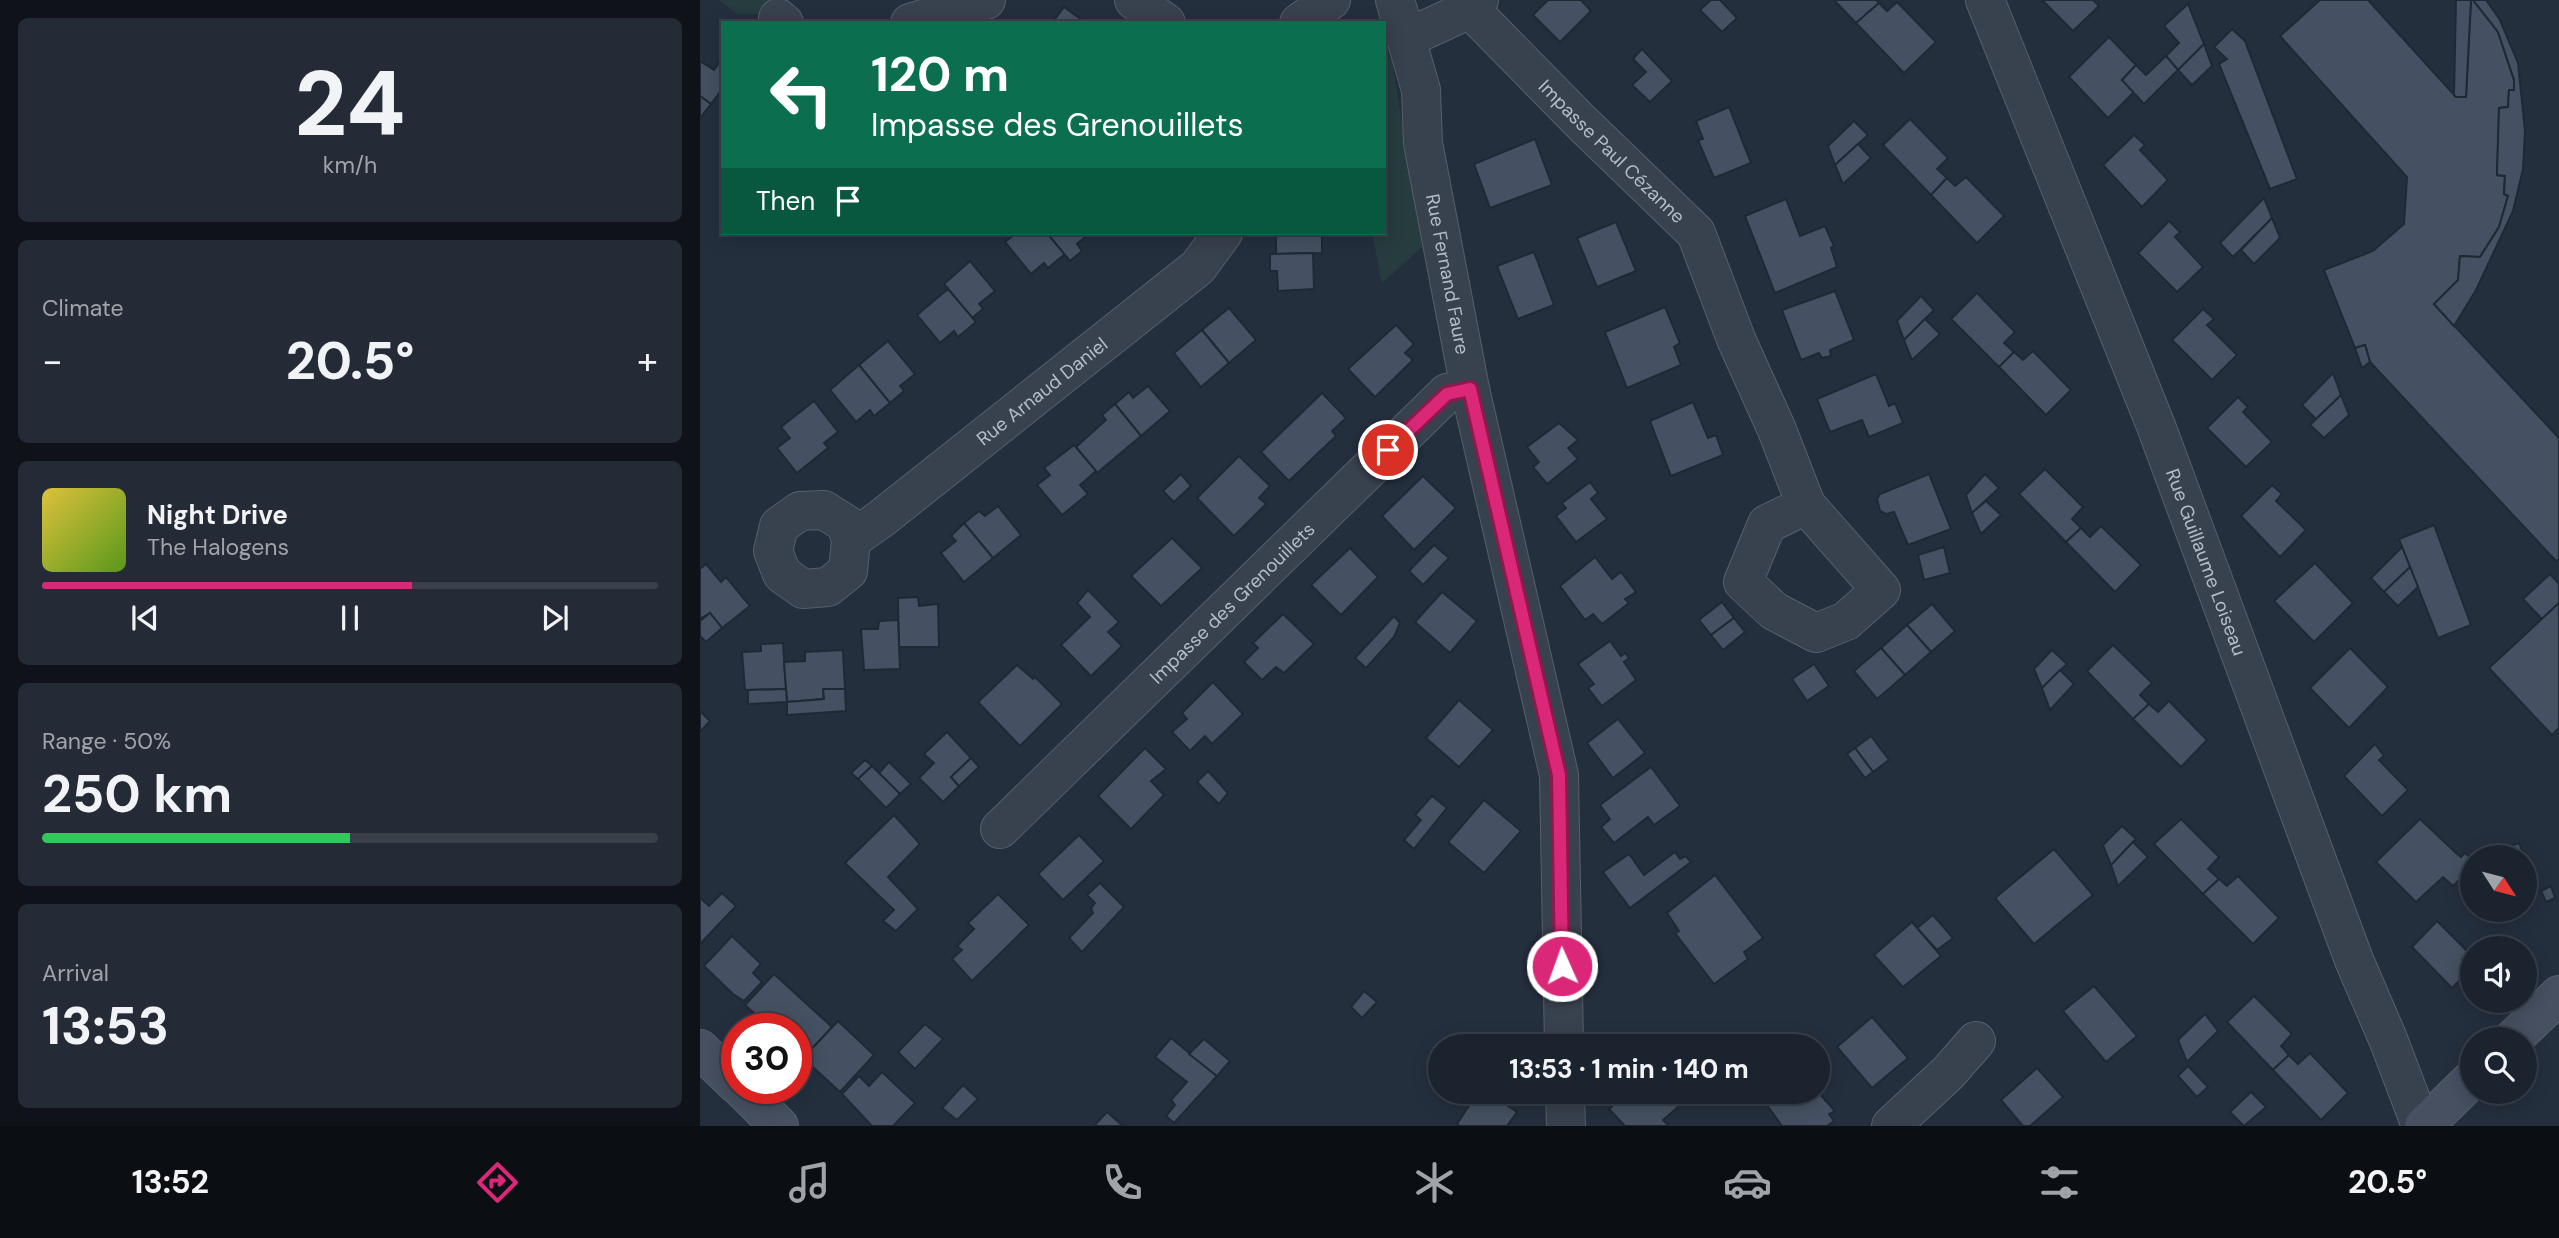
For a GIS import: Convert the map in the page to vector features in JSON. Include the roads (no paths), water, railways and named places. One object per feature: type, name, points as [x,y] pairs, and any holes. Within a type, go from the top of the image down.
[{"type":"main road","points":[[2526,1027],[2559,995]]},
{"type":"main road","points":[[700,1049],[721,1069]]},
{"type":"main road","points":[[2423,1126],[2460,1090]]},
{"type":"main road","points":[[757,1104],[779,1126]]},
{"type":"street","points":[[917,21],[989,0]]},
{"type":"street","points":[[976,21],[989,0]]},
{"type":"street","points":[[1134,0],[1163,21]]},
{"type":"street","points":[[1302,21],[1331,0]]},
{"type":"street","name":"Rue Fernand Faure","points":[[1395,0],[1421,90],[1423,143],[1470,389],[1559,775],[1564,1034]]},
{"type":"street","name":"Rue Guillaume Loiseau","points":[[1985,0],[2156,426],[2354,960],[2423,1126]]},
{"type":"street","points":[[1407,38],[1474,4]]},
{"type":"street","name":"Impasse Paul Cézanne","points":[[1474,4],[1581,122],[1696,233],[1806,505]]},
{"type":"street","name":"Rue Arnaud Daniel","points":[[850,540],[882,518],[1198,267],[1222,235]]},
{"type":"street","name":"Impasse des Grenouillets","points":[[1000,830],[1447,394],[1470,389]]},
{"type":"street","points":[[1891,1126],[1948,1073],[1976,1041]]},
{"type":"street","points":[[1565,1104],[1566,1126]]}]
